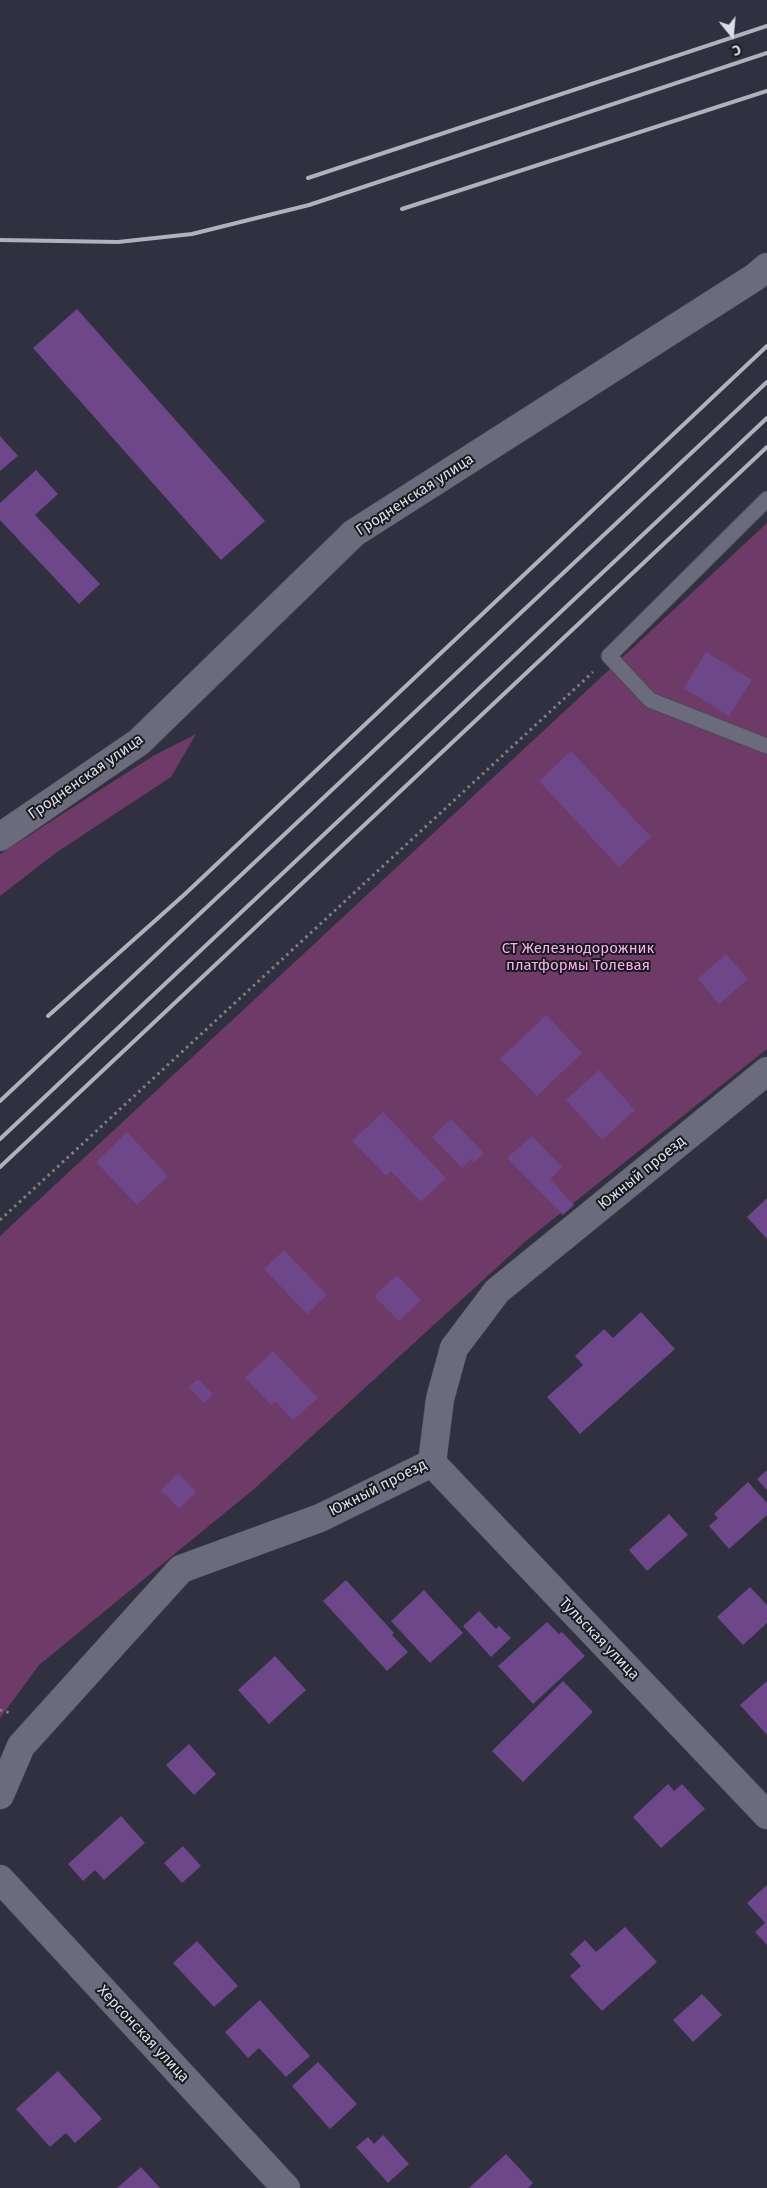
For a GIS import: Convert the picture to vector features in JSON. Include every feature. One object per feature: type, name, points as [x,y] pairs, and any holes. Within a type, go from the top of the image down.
[{"type":"street","name":"Гродненская улица","points":[[0,837],[139,742],[354,533],[747,282],[767,267]]},
{"type":"street","name":"Южный проезд","points":[[0,1795],[21,1746],[182,1569],[320,1518],[432,1463],[440,1399],[454,1348],[497,1291],[767,1071]]},
{"type":"street","name":"Тульская улица","points":[[432,1463],[767,1815]]},
{"type":"street","name":"Херсонская улица","points":[[0,1879],[286,2188]]},
{"type":"lane","points":[[767,499],[610,656],[650,700],[767,746]]},
{"type":"path","points":[[0,1220],[610,656]]},
{"type":"green space","name":"СТ Железнодорожник платформы Толевая","points":[[767,523],[767,1049],[527,1240],[254,1489],[39,1665],[0,1718],[0,1236]]},
{"type":"green space","points":[[196,734],[171,777],[57,852],[0,896],[0,854],[153,756]]},
{"type":"building","points":[[77,309],[265,521],[221,560],[33,348]]},
{"type":"building","points":[[0,436],[18,456],[0,471]]},
{"type":"building","points":[[36,470],[58,494],[35,515],[100,584],[79,604],[0,520],[0,503]]},
{"type":"building","points":[[706,652],[752,680],[729,716],[684,688]]},
{"type":"building","points":[[571,751],[651,837],[619,867],[539,781]]},
{"type":"building","points":[[726,954],[748,979],[719,1004],[698,979]]},
{"type":"building","points":[[546,1015],[582,1053],[537,1096],[500,1059]]},
{"type":"building","points":[[599,1070],[635,1110],[602,1140],[566,1100]]},
{"type":"building","points":[[383,1112],[446,1178],[421,1202],[391,1171],[386,1176],[352,1141]]},
{"type":"building","points":[[451,1119],[484,1153],[474,1162],[471,1159],[462,1168],[432,1137]]},
{"type":"building","points":[[127,1132],[168,1176],[137,1205],[96,1162]]},
{"type":"building","points":[[532,1136],[562,1167],[550,1179],[574,1205],[563,1215],[507,1158]]},
{"type":"building","points":[[767,1198],[767,1239],[747,1217]]},
{"type":"building","points":[[284,1250],[327,1295],[307,1314],[264,1269]]},
{"type":"building","points":[[397,1275],[421,1300],[399,1321],[374,1296]]},
{"type":"building","points":[[641,1312],[675,1349],[580,1434],[547,1397],[583,1365],[575,1356],[604,1329],[613,1338]]},
{"type":"building","points":[[273,1351],[318,1398],[293,1420],[275,1401],[271,1405],[245,1378]]},
{"type":"building","points":[[198,1379],[213,1394],[204,1403],[189,1387]]},
{"type":"building","points":[[767,1470],[767,1490],[757,1479]]},
{"type":"building","points":[[178,1473],[196,1492],[179,1509],[161,1490]]},
{"type":"building","points":[[748,1482],[767,1503],[767,1515],[729,1549],[709,1526],[718,1518],[714,1514]]},
{"type":"building","points":[[669,1514],[688,1535],[647,1571],[629,1550]]},
{"type":"building","points":[[346,1580],[394,1633],[392,1635],[408,1652],[387,1671],[323,1601]]},
{"type":"building","points":[[750,1587],[767,1605],[767,1623],[743,1645],[717,1617]]},
{"type":"building","points":[[424,1590],[463,1633],[430,1663],[391,1621]]},
{"type":"building","points":[[479,1611],[496,1629],[499,1626],[511,1638],[491,1657],[463,1626]]},
{"type":"building","points":[[547,1622],[559,1634],[562,1632],[585,1656],[533,1704],[498,1666]]},
{"type":"building","points":[[275,1656],[306,1690],[269,1724],[238,1690]]},
{"type":"building","points":[[563,1681],[593,1712],[523,1782],[492,1751]]},
{"type":"building","points":[[767,1681],[767,1735],[740,1705]]},
{"type":"building","points":[[189,1744],[216,1774],[194,1795],[166,1765]]},
{"type":"building","points":[[668,1784],[674,1791],[682,1784],[705,1809],[661,1848],[633,1817]]},
{"type":"building","points":[[121,1816],[145,1843],[104,1880],[95,1870],[83,1881],[68,1864]]},
{"type":"building","points":[[183,1846],[201,1866],[182,1883],[164,1863]]},
{"type":"building","points":[[767,1885],[767,1945],[755,1932],[765,1923],[747,1903]]},
{"type":"building","points":[[625,1927],[657,1962],[602,2011],[570,1976],[581,1966],[570,1954],[585,1940],[596,1952]]},
{"type":"building","points":[[197,1941],[238,1986],[214,2007],[173,1963]]},
{"type":"building","points":[[702,1994],[722,2015],[693,2042],[673,2020]]},
{"type":"building","points":[[260,2000],[310,2056],[286,2077],[259,2048],[248,2058],[225,2032]]},
{"type":"building","points":[[318,2062],[357,2104],[330,2129],[292,2086]]},
{"type":"building","points":[[58,2071],[102,2119],[75,2143],[66,2133],[50,2147],[16,2109]]},
{"type":"building","points":[[383,2135],[409,2164],[388,2183],[356,2147],[368,2137],[374,2144]]},
{"type":"building","points":[[506,2154],[533,2183],[528,2188],[469,2188]]},
{"type":"building","points":[[141,2167],[160,2188],[117,2188]]},
{"type":"railway","points":[[308,178],[767,26]]},
{"type":"railway","points":[[0,240],[118,242],[192,234],[309,205],[767,53]]},
{"type":"railway","points":[[402,209],[767,91]]},
{"type":"railway","points":[[48,1016],[185,894],[767,346]]},
{"type":"railway","points":[[0,1101],[767,382]]},
{"type":"railway","points":[[0,1139],[767,418]]},
{"type":"railway","points":[[0,1167],[767,447]]}]
